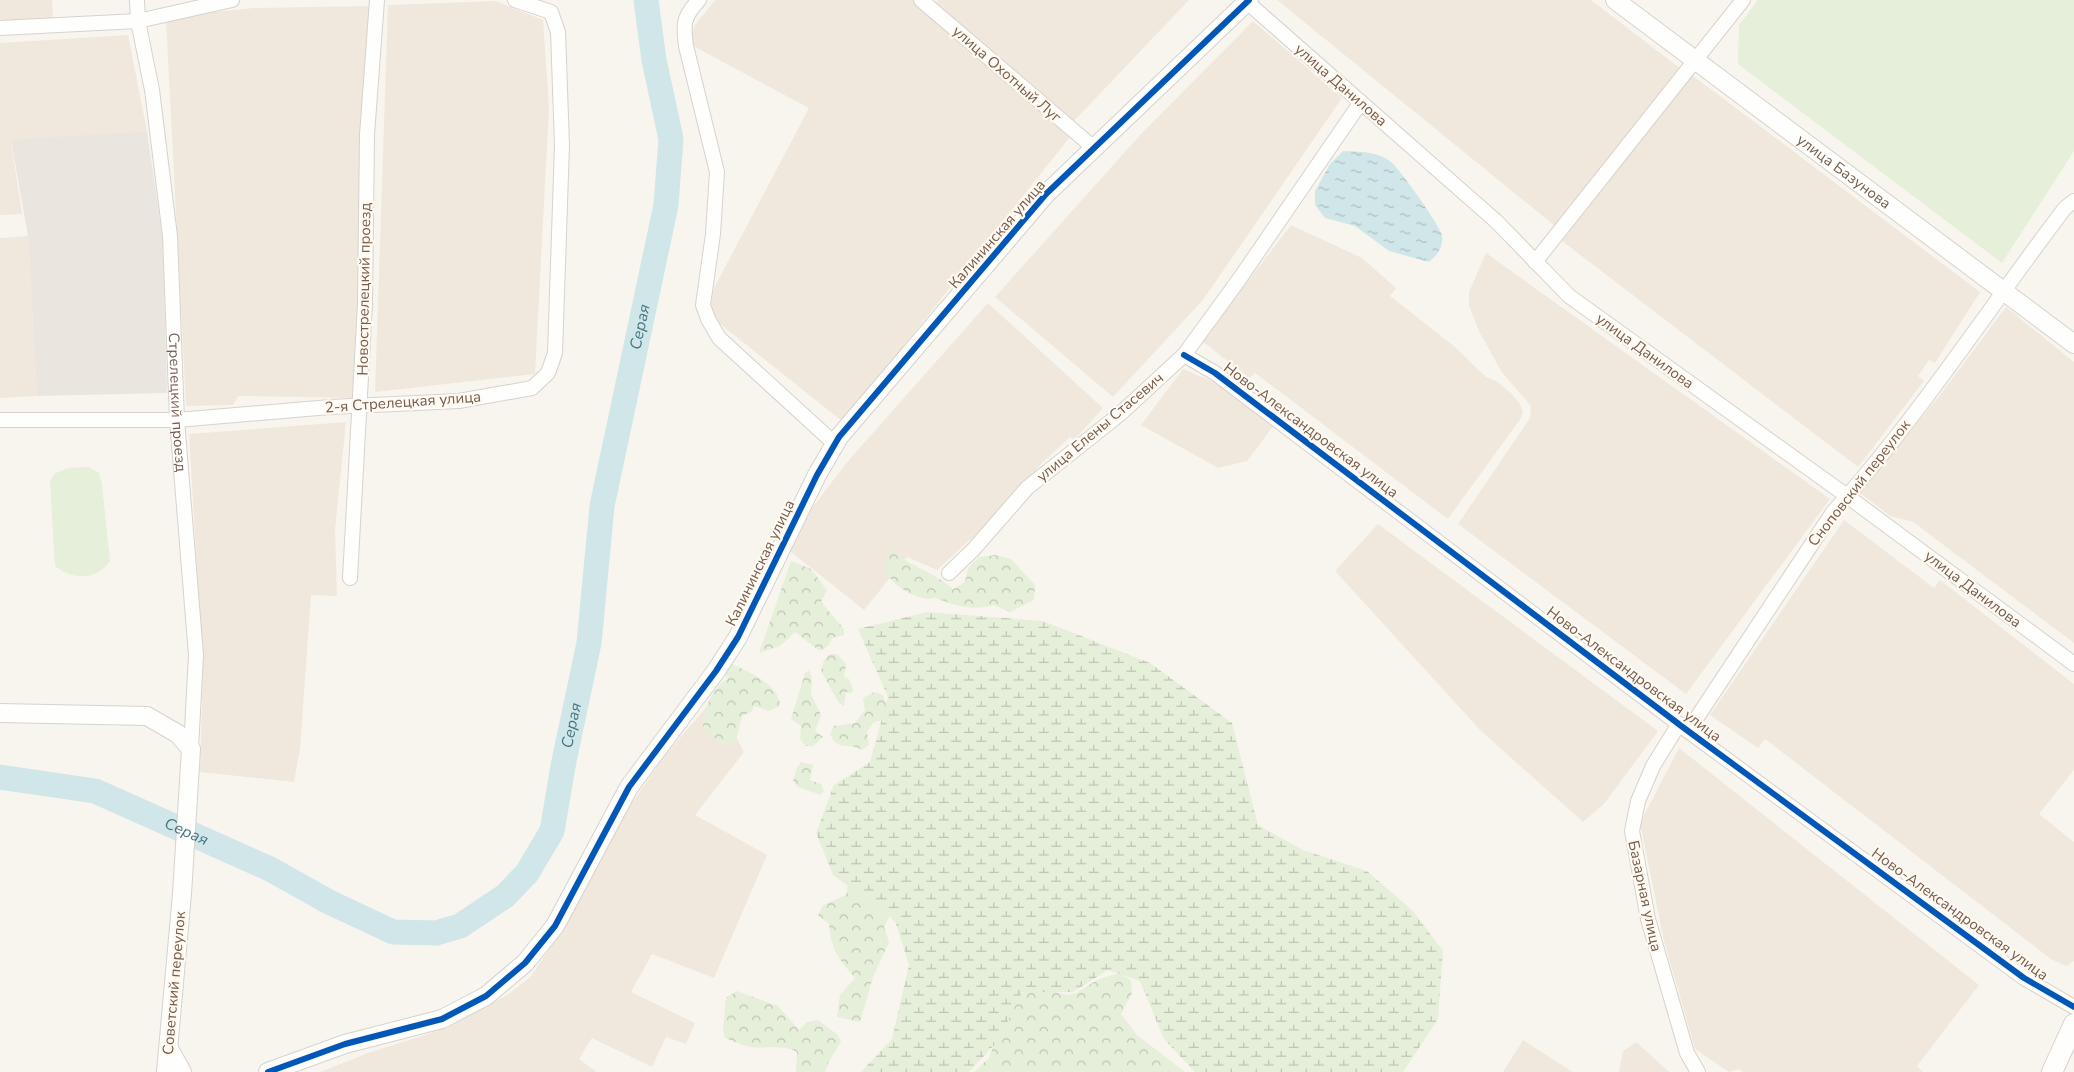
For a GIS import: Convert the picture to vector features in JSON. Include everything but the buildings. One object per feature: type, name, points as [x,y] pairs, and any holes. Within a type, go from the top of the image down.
[{"type":"main road","points":[[2052,1072],[2074,1024]]},
{"type":"street","name":"Стрелецкий проезд","points":[[137,0],[138,21],[152,90],[170,236],[177,420],[196,655],[190,784]]},
{"type":"street","points":[[0,28],[138,21],[232,0]]},
{"type":"street","name":"Новострелецкий проезд","points":[[350,578],[361,405],[365,299],[367,135],[377,0]]},
{"type":"street","name":"2-я Стрелецкая улица","points":[[0,420],[177,420],[361,405],[459,401],[532,388],[548,373],[555,353],[562,146],[558,32],[551,12],[515,0]]},
{"type":"street","points":[[699,0],[687,13],[684,27],[686,46],[717,172],[713,234],[703,305],[708,319],[719,338],[836,444]]},
{"type":"street","name":"улица Охотный Луг","points":[[921,0],[1094,148]]},
{"type":"street","name":"улица Базунова","points":[[1615,0],[2074,344]]},
{"type":"street","points":[[1535,262],[1743,0]]},
{"type":"street","name":"Калининская улица","points":[[268,1072],[345,1044],[442,1019],[486,996],[525,963],[555,926],[629,787],[716,671],[738,637],[817,476],[836,444],[1046,194],[1248,1]]},
{"type":"street","name":"улица Данилова","points":[[1248,1],[1497,222],[1569,296],[1847,496],[2074,664]]},
{"type":"street","name":"улица Елены Стасевич","points":[[950,573],[973,550],[1027,488],[1120,414],[1184,355],[1361,102]]},
{"type":"street","name":"Сноповский переулок","points":[[1683,727],[1833,512],[1928,394],[2002,290],[2065,208],[2074,201]]},
{"type":"street","name":"Ново-Александровская улица","points":[[1184,355],[1215,373],[1683,727],[2024,978],[2074,1007]]},
{"type":"street","points":[[0,713],[148,716],[178,734],[191,749]]},
{"type":"street","name":"Базарная улица","points":[[1683,727],[1652,766],[1638,802],[1632,831],[1648,919],[1687,1052],[1698,1072]]},
{"type":"street","name":"Советский переулок","points":[[166,1072],[190,784]]},
{"type":"street","points":[[169,1049],[182,1072]]},
{"type":"shaded area","points":[[0,0],[52,0],[53,19],[0,22]]},
{"type":"shaded area","points":[[715,0],[918,0],[1058,110],[936,3],[938,0],[1189,0],[1073,122],[1078,127],[843,422],[714,319],[711,305],[714,288],[809,108],[693,46],[690,36],[695,25]]},
{"type":"shaded area","points":[[1277,0],[1591,0],[1681,69],[1555,226]]},
{"type":"shaded area","points":[[496,1],[543,20],[549,108],[535,374],[375,392],[388,5]]},
{"type":"shaded area","points":[[369,6],[355,398],[238,396],[233,405],[186,406],[166,21],[185,15],[253,8]]},
{"type":"shaded area","points":[[1253,21],[1342,98],[1203,300],[1113,397],[995,297],[1141,134]]},
{"type":"shaded area","points":[[128,35],[147,131],[11,141],[22,214],[0,215],[0,43]]},
{"type":"shaded area","points":[[1692,75],[1980,292],[1935,363],[1929,360],[1918,376],[1924,381],[1858,467],[1562,241]]},
{"type":"shaded area","points":[[147,131],[163,241],[167,393],[37,396],[28,236],[11,140]]},
{"type":"shaded area","points":[[1291,225],[1362,258],[1396,288],[1390,296],[1455,347],[1486,377],[1496,381],[1511,393],[1520,404],[1523,412],[1521,418],[1448,519],[1255,373],[1249,378],[1202,341]]},
{"type":"shaded area","points":[[28,236],[37,396],[0,398],[0,238]]},
{"type":"shaded area","points":[[1486,253],[1830,499],[1686,694],[1458,524],[1530,418],[1531,406],[1501,371],[1479,331],[1469,306],[1469,292]]},
{"type":"shaded area","points":[[988,303],[1103,408],[1074,440],[1070,437],[1042,463],[1012,501],[937,570],[907,557],[864,610],[790,551],[812,508],[848,461]]},
{"type":"shaded area","points":[[2006,307],[2074,362],[2074,643],[1913,522],[1890,516],[1860,493],[1940,395]]},
{"type":"shaded area","points":[[1183,369],[1214,382],[1274,425],[1247,461],[1218,468],[1141,425]]},
{"type":"shaded area","points":[[346,422],[335,530],[337,596],[311,595],[300,749],[294,782],[200,772],[203,670],[189,434]]},
{"type":"shaded area","points":[[1844,520],[1934,588],[1940,580],[2074,684],[2074,770],[2039,814],[2074,842],[2074,961],[2066,966],[2051,959],[1765,739],[1758,748],[1710,715]]},
{"type":"shaded area","points":[[1378,524],[1658,731],[1604,804],[1583,822],[1481,731],[1335,571]]},
{"type":"shaded area","points":[[715,697],[744,752],[695,815],[767,855],[714,978],[652,954],[631,992],[695,1023],[686,1044],[666,1037],[652,1067],[592,1038],[579,1059],[597,1072],[320,1072],[368,1053],[447,1028],[509,994],[530,977],[566,925],[622,817],[666,754]]},
{"type":"shaded area","points":[[1679,748],[1979,985],[1917,1066],[1923,1072],[1743,1072],[1739,1069],[1729,1072],[1695,1049],[1664,941],[1640,823]]},
{"type":"shaded area","points":[[1523,1040],[1573,1072],[1503,1072]]},
{"type":"shaded area","points":[[1636,1042],[1669,1072],[1619,1072],[1623,1051]]},
{"type":"green space","points":[[1758,0],[2074,0],[2074,151],[2002,263],[1738,64],[1739,25]]},
{"type":"green space","points":[[89,467],[99,473],[102,484],[110,561],[98,572],[91,575],[76,576],[62,571],[55,566],[50,482],[54,474],[68,468]]},
{"type":"green space","points":[[892,550],[953,589],[965,582],[968,568],[979,557],[996,555],[1011,559],[1035,585],[1034,600],[1010,612],[994,605],[971,608],[936,598],[918,597],[899,587],[888,575],[885,563]]},
{"type":"green space","points":[[791,561],[811,569],[827,590],[821,602],[844,629],[844,635],[832,638],[828,646],[820,651],[795,632],[780,646],[759,653]]},
{"type":"green space","points":[[927,612],[1043,621],[1150,663],[1232,723],[1258,825],[1303,850],[1367,871],[1413,911],[1443,951],[1438,1019],[1403,1072],[1195,1072],[1164,1039],[1140,981],[1108,970],[1073,992],[1022,992],[998,1041],[969,1072],[861,1072],[892,1039],[909,965],[895,921],[833,875],[816,833],[834,785],[870,762],[888,697],[858,629]]},
{"type":"green space","points":[[830,654],[837,654],[846,664],[844,677],[849,679],[853,689],[852,693],[846,692],[844,706],[839,703],[821,671],[824,660]]},
{"type":"green space","points":[[730,663],[769,685],[779,698],[780,706],[769,711],[754,706],[751,712],[742,716],[736,740],[730,746],[721,744],[703,726],[710,699],[716,688],[727,679],[725,672]]},
{"type":"green space","points":[[809,670],[812,679],[811,694],[821,715],[815,731],[823,737],[813,746],[806,746],[800,739],[801,726],[791,719],[805,673]]},
{"type":"green space","points":[[874,692],[883,695],[888,709],[883,720],[874,722],[867,732],[869,745],[862,750],[852,746],[840,745],[833,740],[830,734],[834,726],[855,723],[865,710],[863,698]]},
{"type":"green space","points":[[801,762],[813,765],[810,780],[821,784],[824,790],[821,795],[798,787],[793,781]]},
{"type":"green space","points":[[848,884],[895,905],[884,927],[889,942],[873,977],[860,1022],[837,1017],[840,995],[855,978],[844,965],[834,948],[829,924],[818,915],[823,905],[846,895]]},
{"type":"green space","points":[[1119,973],[1131,980],[1132,993],[1121,1014],[1137,1035],[1185,1072],[974,1072],[989,1058],[1010,1003],[1021,993],[1043,989],[1067,995],[1076,993],[1097,980]]},
{"type":"green space","points":[[737,991],[778,1006],[799,1030],[807,1022],[818,1020],[838,1035],[841,1042],[828,1063],[825,1072],[796,1072],[797,1052],[787,1048],[751,1047],[725,1038],[723,1030],[726,998]]},
{"type":"water","points":[[1343,151],[1368,153],[1386,158],[1402,175],[1428,210],[1442,235],[1442,244],[1429,262],[1389,251],[1355,226],[1325,218],[1315,205],[1315,191],[1330,164]]},
{"type":"waterway","name":"Серая","points":[[0,777],[95,791],[270,869],[329,902],[393,932],[436,933],[460,926],[505,896],[527,873],[552,831],[564,761],[589,643],[602,506],[666,205],[671,139],[654,60],[646,0]]},
{"type":"cycle path","points":[[268,1072],[345,1044],[442,1019],[486,996],[525,963],[555,926],[629,787],[716,671],[738,637],[817,475],[839,437],[1046,194],[1249,0]]},
{"type":"cycle path","points":[[1184,355],[1215,373],[1688,731],[2024,978],[2074,1007]]}]
